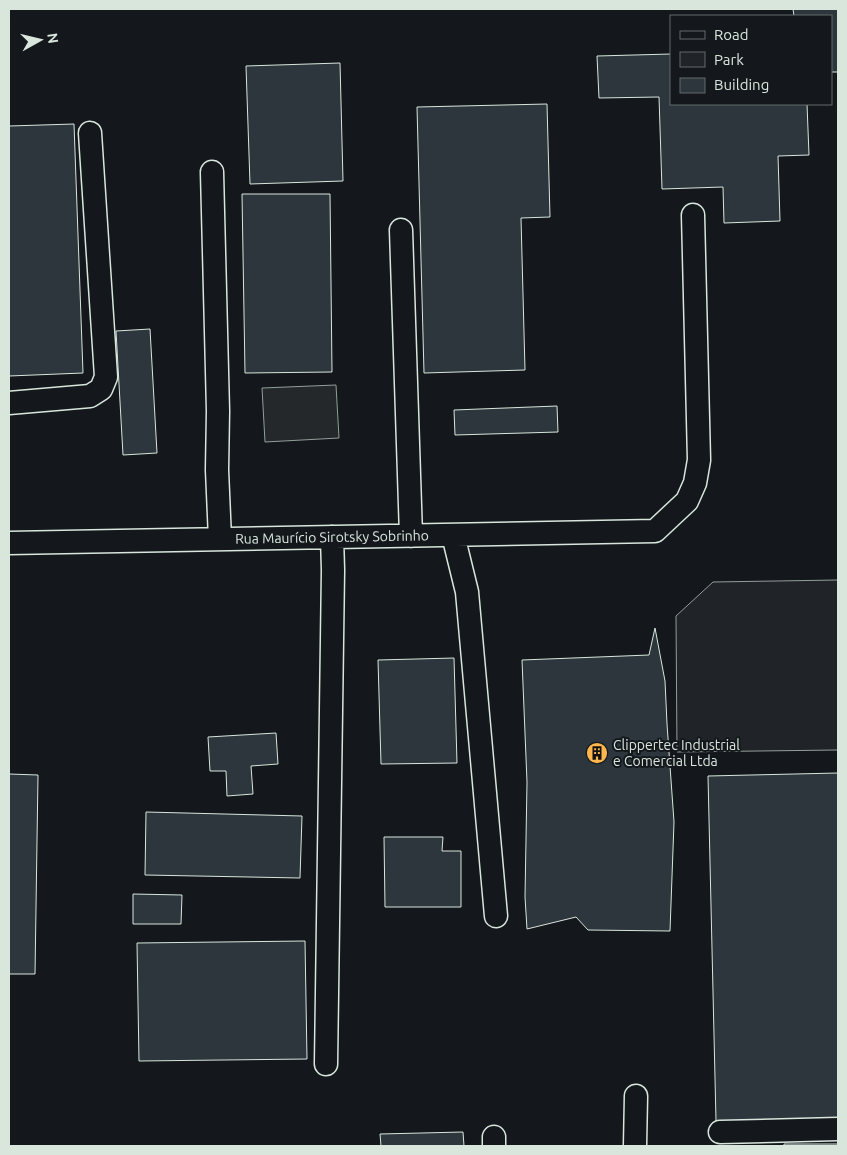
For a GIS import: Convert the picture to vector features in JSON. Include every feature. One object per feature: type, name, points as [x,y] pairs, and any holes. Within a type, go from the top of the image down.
[{"type":"street","points":[[9,403],[90,396],[102,389],[106,377],[90,133]]},
{"type":"street","points":[[212,172],[220,539]]},
{"type":"street","name":"Rua Maurício Sirotsky Sobrinho","points":[[9,542],[655,531],[686,501],[695,482],[699,460],[692,216]]},
{"type":"street","points":[[401,230],[410,536]]},
{"type":"street","points":[[453,535],[467,592],[496,916]]},
{"type":"street","points":[[326,1064],[332,537]]},
{"type":"street","points":[[634,1146],[636,1096]]},
{"type":"street","points":[[720,1132],[838,1129]]},
{"type":"green space","points":[[838,580],[838,750],[677,752],[676,616],[713,582]]},
{"type":"shaded area","points":[[336,385],[339,438],[265,442],[262,388]]},
{"type":"building","points":[[793,9],[838,9],[838,72],[832,72],[832,15],[794,15]]},
{"type":"building","points":[[670,54],[670,105],[807,105],[809,155],[778,156],[780,221],[724,223],[723,187],[662,189],[659,97],[599,98],[597,56]]},
{"type":"building","points":[[340,63],[343,181],[250,184],[246,66]]},
{"type":"building","points":[[547,104],[550,217],[521,218],[525,370],[424,373],[417,107]]},
{"type":"building","points":[[74,124],[83,373],[9,376],[9,126]]},
{"type":"building","points":[[242,194],[330,194],[332,372],[245,373]]},
{"type":"building","points":[[150,329],[157,453],[123,455],[116,331]]},
{"type":"building","points":[[557,406],[558,432],[455,435],[454,410]]},
{"type":"building","name":"Clippertec Industrial e Comercial Ltda","points":[[655,628],[665,681],[674,822],[670,931],[588,930],[576,917],[527,929],[525,897],[527,782],[522,660],[649,655]]},
{"type":"building","points":[[454,658],[457,763],[381,764],[378,660]]},
{"type":"building","points":[[276,733],[278,764],[251,766],[253,794],[227,796],[226,771],[210,771],[208,737]]},
{"type":"building","points":[[838,773],[838,1118],[716,1121],[708,776]]},
{"type":"building","points":[[9,774],[38,775],[35,974],[9,974]]},
{"type":"building","points":[[146,812],[302,816],[300,878],[145,875]]},
{"type":"building","points":[[384,837],[443,837],[442,851],[461,851],[461,907],[385,907]]},
{"type":"building","points":[[133,894],[182,895],[181,924],[133,924]]},
{"type":"building","points":[[305,941],[307,1059],[139,1061],[137,943]]},
{"type":"building","points":[[463,1132],[464,1146],[381,1146],[380,1134]]},
{"type":"building","points":[[784,1144],[838,1144],[838,1146],[784,1146]]},
{"type":"place","name":"Clippertec Industrial e Comercial Ltda","points":[[597,753]]}]
